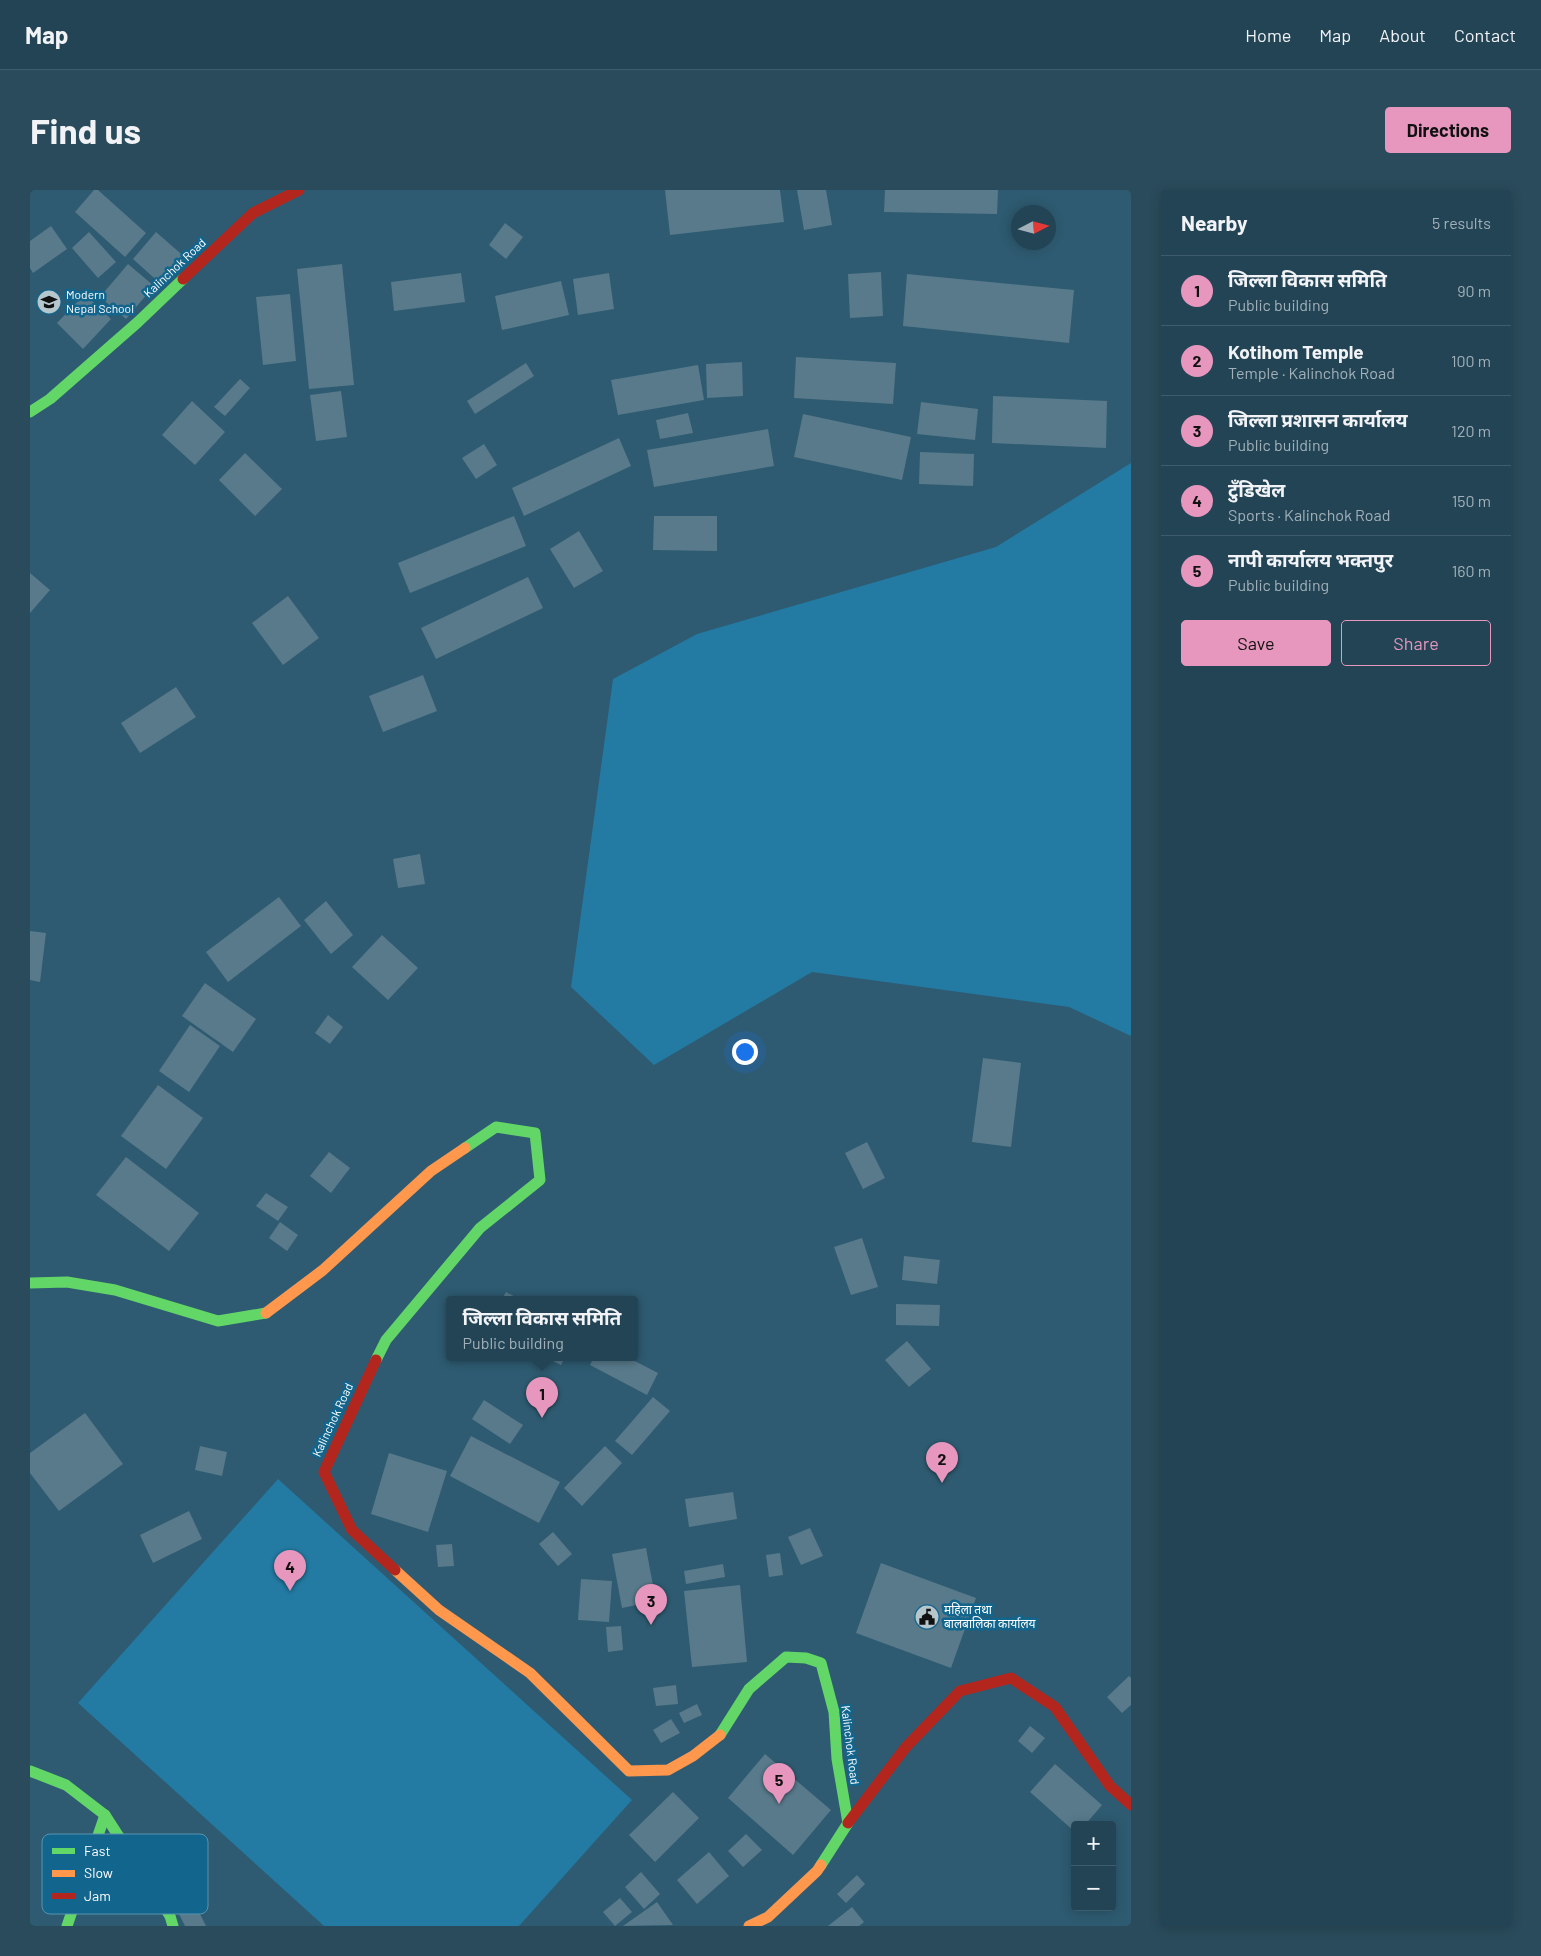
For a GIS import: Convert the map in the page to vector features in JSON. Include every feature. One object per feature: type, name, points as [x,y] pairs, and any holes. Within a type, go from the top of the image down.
[{"type":"street","name":"Kalinchok Road","points":[[30,412],[50,399],[138,322],[253,213],[299,190]]},
{"type":"street","name":"Kalinchok Road","points":[[30,1283],[67,1282],[115,1290],[218,1321],[264,1313],[323,1270],[431,1171],[496,1127],[535,1133],[540,1180],[480,1228],[386,1340],[324,1472],[352,1530],[439,1610],[530,1673],[629,1772],[668,1770],[693,1756],[718,1738],[749,1689],[786,1657],[806,1658],[821,1663],[834,1712],[837,1759],[848,1823]]},
{"type":"street","points":[[748,1926],[768,1917],[817,1871],[848,1823],[906,1746],[960,1691],[1011,1678],[1056,1707],[1110,1786],[1131,1806]]},
{"type":"street","points":[[30,1771],[66,1785],[105,1814],[118,1834]]},
{"type":"street","points":[[98,1834],[105,1814]]},
{"type":"street","points":[[68,1926],[72,1914]]},
{"type":"street","points":[[169,1914],[173,1926]]},
{"type":"shaded area","points":[[1131,463],[1131,1036],[1069,1007],[812,972],[654,1065],[571,987],[613,679],[697,634],[996,547]]},
{"type":"shaded area","points":[[278,1479],[632,1800],[519,1926],[324,1926],[78,1703]]},
{"type":"building","points":[[94,190],[98,190],[146,233],[125,257],[75,212]]},
{"type":"building","points":[[665,190],[780,190],[784,222],[670,235]]},
{"type":"building","points":[[797,190],[826,190],[832,225],[804,230]]},
{"type":"building","points":[[885,190],[998,190],[997,214],[884,212]]},
{"type":"building","points":[[505,223],[523,237],[506,259],[489,245]]},
{"type":"building","points":[[51,226],[67,249],[33,273],[30,268],[30,241]]},
{"type":"building","points":[[89,232],[116,262],[98,278],[72,248]]},
{"type":"building","points":[[156,232],[187,259],[163,286],[133,259]]},
{"type":"building","points":[[128,264],[154,286],[126,319],[100,297]]},
{"type":"building","points":[[342,264],[354,385],[309,389],[297,269]]},
{"type":"building","points":[[881,272],[883,316],[850,318],[848,274]]},
{"type":"building","points":[[461,273],[465,302],[394,311],[391,282]]},
{"type":"building","points":[[609,273],[614,309],[578,315],[573,279]]},
{"type":"building","points":[[907,274],[1074,290],[1069,343],[903,326]]},
{"type":"building","points":[[561,281],[569,315],[502,330],[495,296]]},
{"type":"building","points":[[85,294],[111,319],[83,349],[57,323]]},
{"type":"building","points":[[290,294],[296,361],[263,365],[256,297]]},
{"type":"building","points":[[796,357],[896,363],[893,404],[794,398]]},
{"type":"building","points":[[742,362],[743,396],[707,398],[706,364]]},
{"type":"building","points":[[526,363],[534,376],[475,414],[467,401]]},
{"type":"building","points":[[698,365],[704,400],[618,415],[611,380]]},
{"type":"building","points":[[240,379],[250,388],[225,416],[214,407]]},
{"type":"building","points":[[341,391],[347,437],[316,441],[310,395]]},
{"type":"building","points":[[993,396],[1107,401],[1106,448],[992,443]]},
{"type":"building","points":[[192,401],[225,432],[195,465],[162,435]]},
{"type":"building","points":[[921,402],[978,409],[975,440],[917,434]]},
{"type":"building","points":[[688,413],[693,433],[660,439],[656,420]]},
{"type":"building","points":[[803,414],[911,437],[902,480],[794,457]]},
{"type":"building","points":[[768,429],[774,466],[654,487],[647,450]]},
{"type":"building","points":[[619,438],[631,466],[524,516],[512,488]]},
{"type":"building","points":[[484,444],[497,465],[476,479],[462,458]]},
{"type":"building","points":[[920,452],[974,454],[973,486],[919,484]]},
{"type":"building","points":[[245,453],[282,489],[255,516],[219,480]]},
{"type":"building","points":[[514,516],[526,546],[410,593],[398,563]]},
{"type":"building","points":[[654,516],[717,516],[717,551],[653,550]]},
{"type":"building","points":[[579,531],[603,571],[574,588],[550,549]]},
{"type":"building","points":[[30,573],[50,590],[30,613]]},
{"type":"building","points":[[528,577],[543,608],[436,659],[421,628]]},
{"type":"building","points":[[288,596],[319,638],[283,665],[252,623]]},
{"type":"building","points":[[423,675],[437,711],[383,732],[369,696]]},
{"type":"building","points":[[176,687],[196,717],[140,753],[121,723]]},
{"type":"building","points":[[420,854],[425,884],[398,888],[393,859]]},
{"type":"building","points":[[279,897],[301,926],[228,982],[206,952]]},
{"type":"building","points":[[326,901],[353,935],[331,954],[304,920]]},
{"type":"building","points":[[30,931],[46,933],[40,982],[30,980]]},
{"type":"building","points":[[382,935],[418,968],[388,1000],[352,967]]},
{"type":"building","points":[[205,983],[256,1019],[233,1052],[182,1016]]},
{"type":"building","points":[[328,1015],[343,1027],[330,1044],[315,1033]]},
{"type":"building","points":[[190,1025],[220,1046],[189,1092],[159,1071]]},
{"type":"building","points":[[983,1058],[1021,1063],[1011,1147],[972,1142]]},
{"type":"building","points":[[158,1085],[203,1118],[166,1169],[121,1136]]},
{"type":"building","points":[[867,1142],[885,1178],[863,1189],[845,1153]]},
{"type":"building","points":[[329,1152],[350,1168],[331,1193],[310,1176]]},
{"type":"building","points":[[126,1157],[199,1213],[169,1251],[96,1195]]},
{"type":"building","points":[[266,1193],[288,1207],[278,1221],[256,1206]]},
{"type":"building","points":[[280,1222],[298,1235],[287,1251],[269,1238]]},
{"type":"building","points":[[862,1238],[878,1287],[851,1295],[834,1247]]},
{"type":"building","points":[[904,1256],[940,1260],[937,1284],[902,1280]]},
{"type":"building","points":[[506,1292],[513,1296],[504,1296]]},
{"type":"building","points":[[896,1304],[940,1305],[939,1326],[896,1325]]},
{"type":"building","points":[[907,1341],[931,1369],[909,1387],[885,1360]]},
{"type":"building","points":[[553,1361],[563,1361],[561,1365]]},
{"type":"building","points":[[592,1361],[635,1361],[658,1373],[647,1395],[590,1365]]},
{"type":"building","points":[[653,1397],[670,1411],[632,1455],[615,1441]]},
{"type":"building","points":[[484,1400],[523,1425],[510,1444],[472,1419]]},
{"type":"building","points":[[85,1413],[123,1464],[59,1511],[30,1473],[30,1453]]},
{"type":"building","points":[[471,1436],[560,1482],[539,1523],[450,1476]]},
{"type":"building","points":[[200,1446],[227,1452],[222,1476],[195,1470]]},
{"type":"building","points":[[605,1446],[622,1463],[582,1506],[564,1488]]},
{"type":"building","points":[[389,1453],[447,1471],[428,1532],[371,1514]]},
{"type":"building","points":[[733,1492],[737,1519],[689,1527],[685,1499]]},
{"type":"building","points":[[189,1511],[202,1539],[153,1563],[140,1535]]},
{"type":"building","points":[[810,1528],[823,1556],[801,1565],[788,1537]]},
{"type":"building","points":[[553,1532],[572,1554],[558,1566],[539,1544]]},
{"type":"building","points":[[452,1544],[454,1566],[438,1567],[436,1545]]},
{"type":"building","points":[[646,1548],[656,1601],[622,1608],[612,1554]]},
{"type":"building","points":[[780,1553],[783,1575],[769,1577],[766,1555]]},
{"type":"building","points":[[881,1563],[976,1598],[951,1668],[856,1633]]},
{"type":"building","points":[[723,1564],[725,1577],[686,1584],[684,1571]]},
{"type":"building","points":[[581,1579],[612,1581],[609,1622],[578,1620]]},
{"type":"building","points":[[740,1585],[747,1662],[692,1667],[684,1591]]},
{"type":"building","points":[[621,1626],[623,1650],[608,1652],[606,1627]]},
{"type":"building","points":[[1129,1676],[1131,1678],[1131,1705],[1122,1713],[1107,1697]]},
{"type":"building","points":[[676,1685],[678,1704],[656,1706],[653,1688]]},
{"type":"building","points":[[697,1704],[702,1715],[684,1723],[679,1713]]},
{"type":"building","points":[[671,1719],[680,1733],[661,1743],[653,1730]]},
{"type":"building","points":[[1030,1726],[1045,1738],[1032,1753],[1018,1741]]},
{"type":"building","points":[[765,1754],[831,1810],[793,1855],[728,1798]]},
{"type":"building","points":[[1055,1764],[1102,1805],[1088,1821],[1071,1821],[1071,1828],[1030,1792]]},
{"type":"building","points":[[673,1792],[699,1818],[655,1862],[629,1835]]},
{"type":"building","points":[[746,1834],[762,1850],[743,1867],[728,1851]]},
{"type":"building","points":[[709,1852],[729,1876],[697,1904],[677,1880]]},
{"type":"building","points":[[641,1872],[660,1894],[644,1909],[625,1887]]},
{"type":"building","points":[[857,1875],[865,1884],[846,1903],[837,1894]]},
{"type":"building","points":[[620,1898],[632,1912],[615,1926],[603,1912]]},
{"type":"building","points":[[657,1902],[673,1925],[623,1926]]},
{"type":"building","points":[[852,1907],[864,1922],[859,1926],[828,1926]]},
{"type":"building","points":[[179,1914],[200,1914],[206,1926],[185,1926]]},
{"type":"traffic: fast","points":[[30,412],[50,399],[138,322],[183,279]]},
{"type":"traffic: fast","points":[[376,1360],[386,1340],[480,1228],[540,1180],[535,1133],[496,1127],[465,1148]]},
{"type":"traffic: fast","points":[[30,1283],[67,1282],[115,1290],[218,1321],[266,1313]]},
{"type":"traffic: fast","points":[[720,1735],[749,1689],[786,1657],[806,1658],[821,1663],[834,1712],[837,1759],[848,1823],[821,1865]]},
{"type":"traffic: fast","points":[[30,1771],[66,1785],[105,1815],[117,1834]]},
{"type":"traffic: fast","points":[[98,1834],[105,1815]]},
{"type":"traffic: fast","points":[[67,1926],[71,1914]]},
{"type":"traffic: fast","points":[[169,1914],[173,1926]]},
{"type":"traffic: slow","points":[[266,1313],[323,1270],[431,1171],[465,1148]]},
{"type":"traffic: slow","points":[[395,1570],[439,1610],[530,1673],[629,1771],[668,1770],[693,1756],[720,1735]]},
{"type":"traffic: slow","points":[[749,1926],[768,1917],[821,1865]]},
{"type":"traffic: jam","points":[[183,279],[253,213],[299,190]]},
{"type":"traffic: jam","points":[[376,1360],[324,1472],[352,1530],[395,1570]]},
{"type":"traffic: jam","points":[[848,1823],[906,1747],[960,1691],[1011,1678],[1055,1707],[1110,1786],[1131,1805]]},
{"type":"place","name":"Modern Nepal School","points":[[49,302]]},
{"type":"place","name":"जिल्ला विकास समिति","points":[[542,1418]]},
{"type":"place","name":"Kotihom Temple","points":[[942,1483]]},
{"type":"place","name":"टुँडिखेल","points":[[290,1591]]},
{"type":"place","name":"महिला तथा बालबालिका कार्यालय","points":[[927,1617]]},
{"type":"place","name":"जिल्ला प्रशासन कार्यालय","points":[[651,1625]]},
{"type":"place","name":"नापी कार्यालय भक्तपुर","points":[[779,1804]]}]
